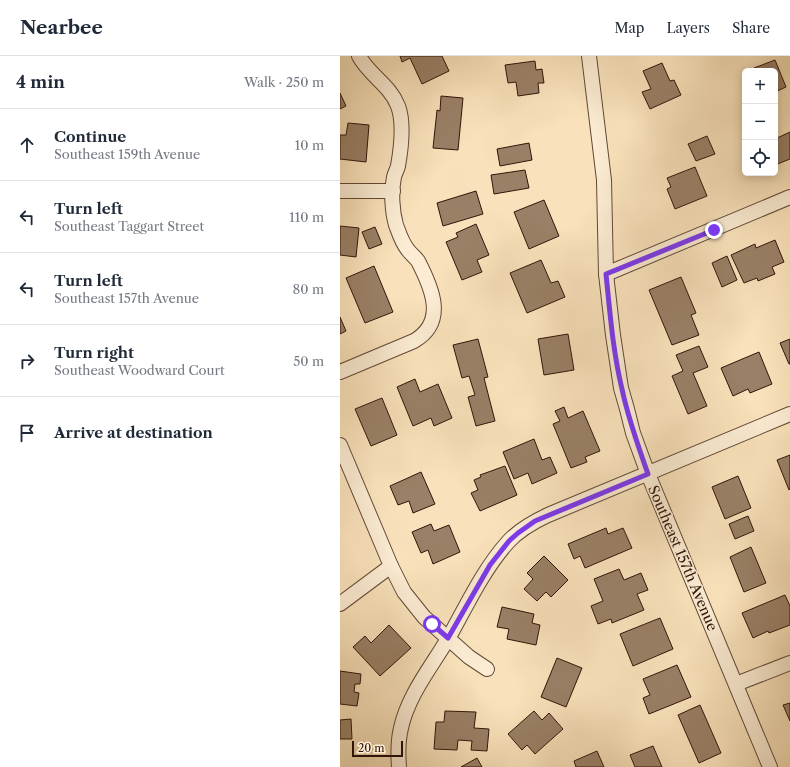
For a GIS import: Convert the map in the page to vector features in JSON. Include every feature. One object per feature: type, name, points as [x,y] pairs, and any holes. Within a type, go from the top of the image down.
[{"type":"street","points":[[340,372],[414,341],[422,336],[432,322],[434,314],[433,298],[417,259],[407,250],[400,236],[394,216],[394,178],[398,166],[401,136],[400,113],[398,105],[388,89],[369,71],[359,56]]},
{"type":"street","name":"Southeast 157th Avenue","points":[[589,56],[604,180],[606,274],[621,388],[633,433],[648,474],[770,767]]},
{"type":"street","points":[[340,191],[393,191]]},
{"type":"street","points":[[606,274],[790,197]]},
{"type":"street","points":[[399,767],[398,754],[401,728],[410,702],[490,565],[509,541],[535,521],[790,414]]},
{"type":"street","points":[[340,445],[391,566],[404,592],[417,610],[469,656],[487,669]]},
{"type":"street","points":[[340,604],[391,566]]},
{"type":"street","points":[[736,684],[790,663]]},
{"type":"building","points":[[400,56],[442,56],[449,71],[422,84],[410,58],[402,62]]},
{"type":"building","points":[[775,60],[786,87],[778,91],[778,68],[754,68]]},
{"type":"building","points":[[535,61],[536,70],[542,69],[544,83],[538,83],[539,93],[518,96],[516,82],[508,83],[505,65]]},
{"type":"building","points":[[662,63],[670,81],[674,80],[681,95],[650,109],[642,92],[651,89],[643,71]]},
{"type":"building","points":[[340,93],[346,106],[340,109]]},
{"type":"building","points":[[441,96],[463,98],[458,150],[433,148],[437,110],[440,111]]},
{"type":"building","points":[[348,123],[369,125],[366,162],[340,159],[340,135],[346,135]]},
{"type":"building","points":[[790,132],[790,159],[778,164],[778,140],[778,138]]},
{"type":"building","points":[[707,136],[715,154],[696,161],[688,144]]},
{"type":"building","points":[[529,143],[532,160],[500,166],[497,149]]},
{"type":"building","points":[[695,167],[707,196],[675,209],[667,189],[671,187],[667,178]]},
{"type":"building","points":[[525,170],[529,188],[494,194],[491,175]]},
{"type":"building","points":[[476,191],[483,214],[443,226],[437,203]]},
{"type":"building","points":[[544,200],[559,236],[529,249],[514,212]]},
{"type":"building","points":[[476,224],[489,255],[477,260],[482,272],[462,280],[446,242],[458,237],[456,233]]},
{"type":"building","points":[[340,226],[359,228],[356,257],[340,255]]},
{"type":"building","points":[[375,227],[382,244],[369,249],[362,232]]},
{"type":"building","points":[[775,240],[784,262],[772,267],[775,274],[758,281],[757,278],[744,283],[731,255],[755,244],[756,248]]},
{"type":"building","points":[[727,256],[737,280],[722,287],[712,263]]},
{"type":"building","points":[[541,260],[551,283],[558,281],[565,297],[527,313],[510,273]]},
{"type":"building","points":[[374,266],[393,312],[365,323],[346,278]]},
{"type":"building","points":[[681,277],[696,313],[691,315],[699,335],[672,345],[649,290]]},
{"type":"building","points":[[340,317],[346,331],[340,334]]},
{"type":"building","points":[[568,334],[574,370],[544,375],[538,339]]},
{"type":"building","points":[[478,339],[488,377],[484,378],[495,421],[476,426],[468,397],[475,395],[469,376],[462,378],[453,345]]},
{"type":"building","points":[[790,339],[790,364],[789,364],[780,343]]},
{"type":"building","points":[[699,346],[708,367],[693,373],[707,406],[688,414],[672,376],[683,371],[676,355]]},
{"type":"building","points":[[759,352],[772,384],[750,393],[748,389],[733,396],[721,368]]},
{"type":"building","points":[[415,379],[420,392],[438,384],[452,418],[434,426],[431,418],[413,426],[397,387]]},
{"type":"building","points":[[382,398],[397,435],[371,446],[355,409]]},
{"type":"building","points":[[564,407],[568,418],[583,411],[600,451],[585,457],[587,462],[571,468],[553,424],[560,421],[555,411]]},
{"type":"building","points":[[534,439],[542,460],[550,457],[557,473],[532,484],[528,473],[514,479],[503,452]]},
{"type":"building","points":[[790,455],[790,489],[789,490],[777,460]]},
{"type":"building","points":[[505,466],[517,495],[480,511],[471,493],[478,490],[474,480],[481,477],[480,475]]},
{"type":"building","points":[[421,472],[435,504],[413,513],[409,501],[398,505],[390,486]]},
{"type":"building","points":[[738,476],[751,508],[725,519],[712,487]]},
{"type":"building","points":[[748,516],[754,531],[735,539],[729,524]]},
{"type":"building","points":[[431,524],[434,531],[449,525],[460,552],[433,564],[428,550],[421,553],[412,532]]},
{"type":"building","points":[[606,528],[608,534],[623,528],[632,548],[585,568],[580,556],[574,559],[568,544]]},
{"type":"building","points":[[751,547],[766,583],[744,592],[730,557]]},
{"type":"building","points":[[544,556],[568,580],[551,597],[546,592],[537,601],[524,589],[533,579],[527,573]]},
{"type":"building","points":[[619,569],[624,580],[641,573],[648,590],[637,594],[644,610],[612,623],[611,619],[598,624],[591,606],[603,601],[594,579]]},
{"type":"building","points":[[785,595],[790,606],[790,625],[769,633],[768,631],[753,638],[742,613]]},
{"type":"building","points":[[502,607],[534,614],[532,623],[540,625],[536,645],[507,639],[509,629],[497,627]]},
{"type":"building","points":[[660,618],[673,649],[633,666],[620,634]]},
{"type":"building","points":[[389,625],[411,648],[380,676],[353,647],[365,636],[371,643]]},
{"type":"building","points":[[557,658],[582,668],[566,707],[541,697]]},
{"type":"building","points":[[677,665],[691,697],[649,714],[643,698],[650,695],[643,679]]},
{"type":"building","points":[[340,671],[361,674],[360,684],[355,684],[354,692],[359,693],[357,706],[340,704]]},
{"type":"building","points":[[790,703],[790,721],[783,705]]},
{"type":"building","points":[[700,705],[721,753],[699,763],[678,715]]},
{"type":"building","points":[[445,711],[476,712],[474,728],[489,729],[487,751],[471,750],[472,741],[458,740],[457,750],[434,749],[436,722],[444,722]]},
{"type":"building","points":[[534,711],[542,720],[549,713],[563,729],[535,754],[527,745],[522,750],[508,734]]},
{"type":"building","points":[[351,719],[352,739],[340,739],[340,720]]},
{"type":"building","points":[[653,746],[662,767],[635,767],[630,755]]},
{"type":"building","points":[[597,751],[604,767],[576,767],[574,761]]},
{"type":"building","points":[[477,758],[482,767],[461,767]]},
{"type":"route","points":[[432,624],[448,638],[490,565],[509,541],[526,527],[548,515],[648,474],[633,433],[621,388],[606,274],[714,230]]}]
